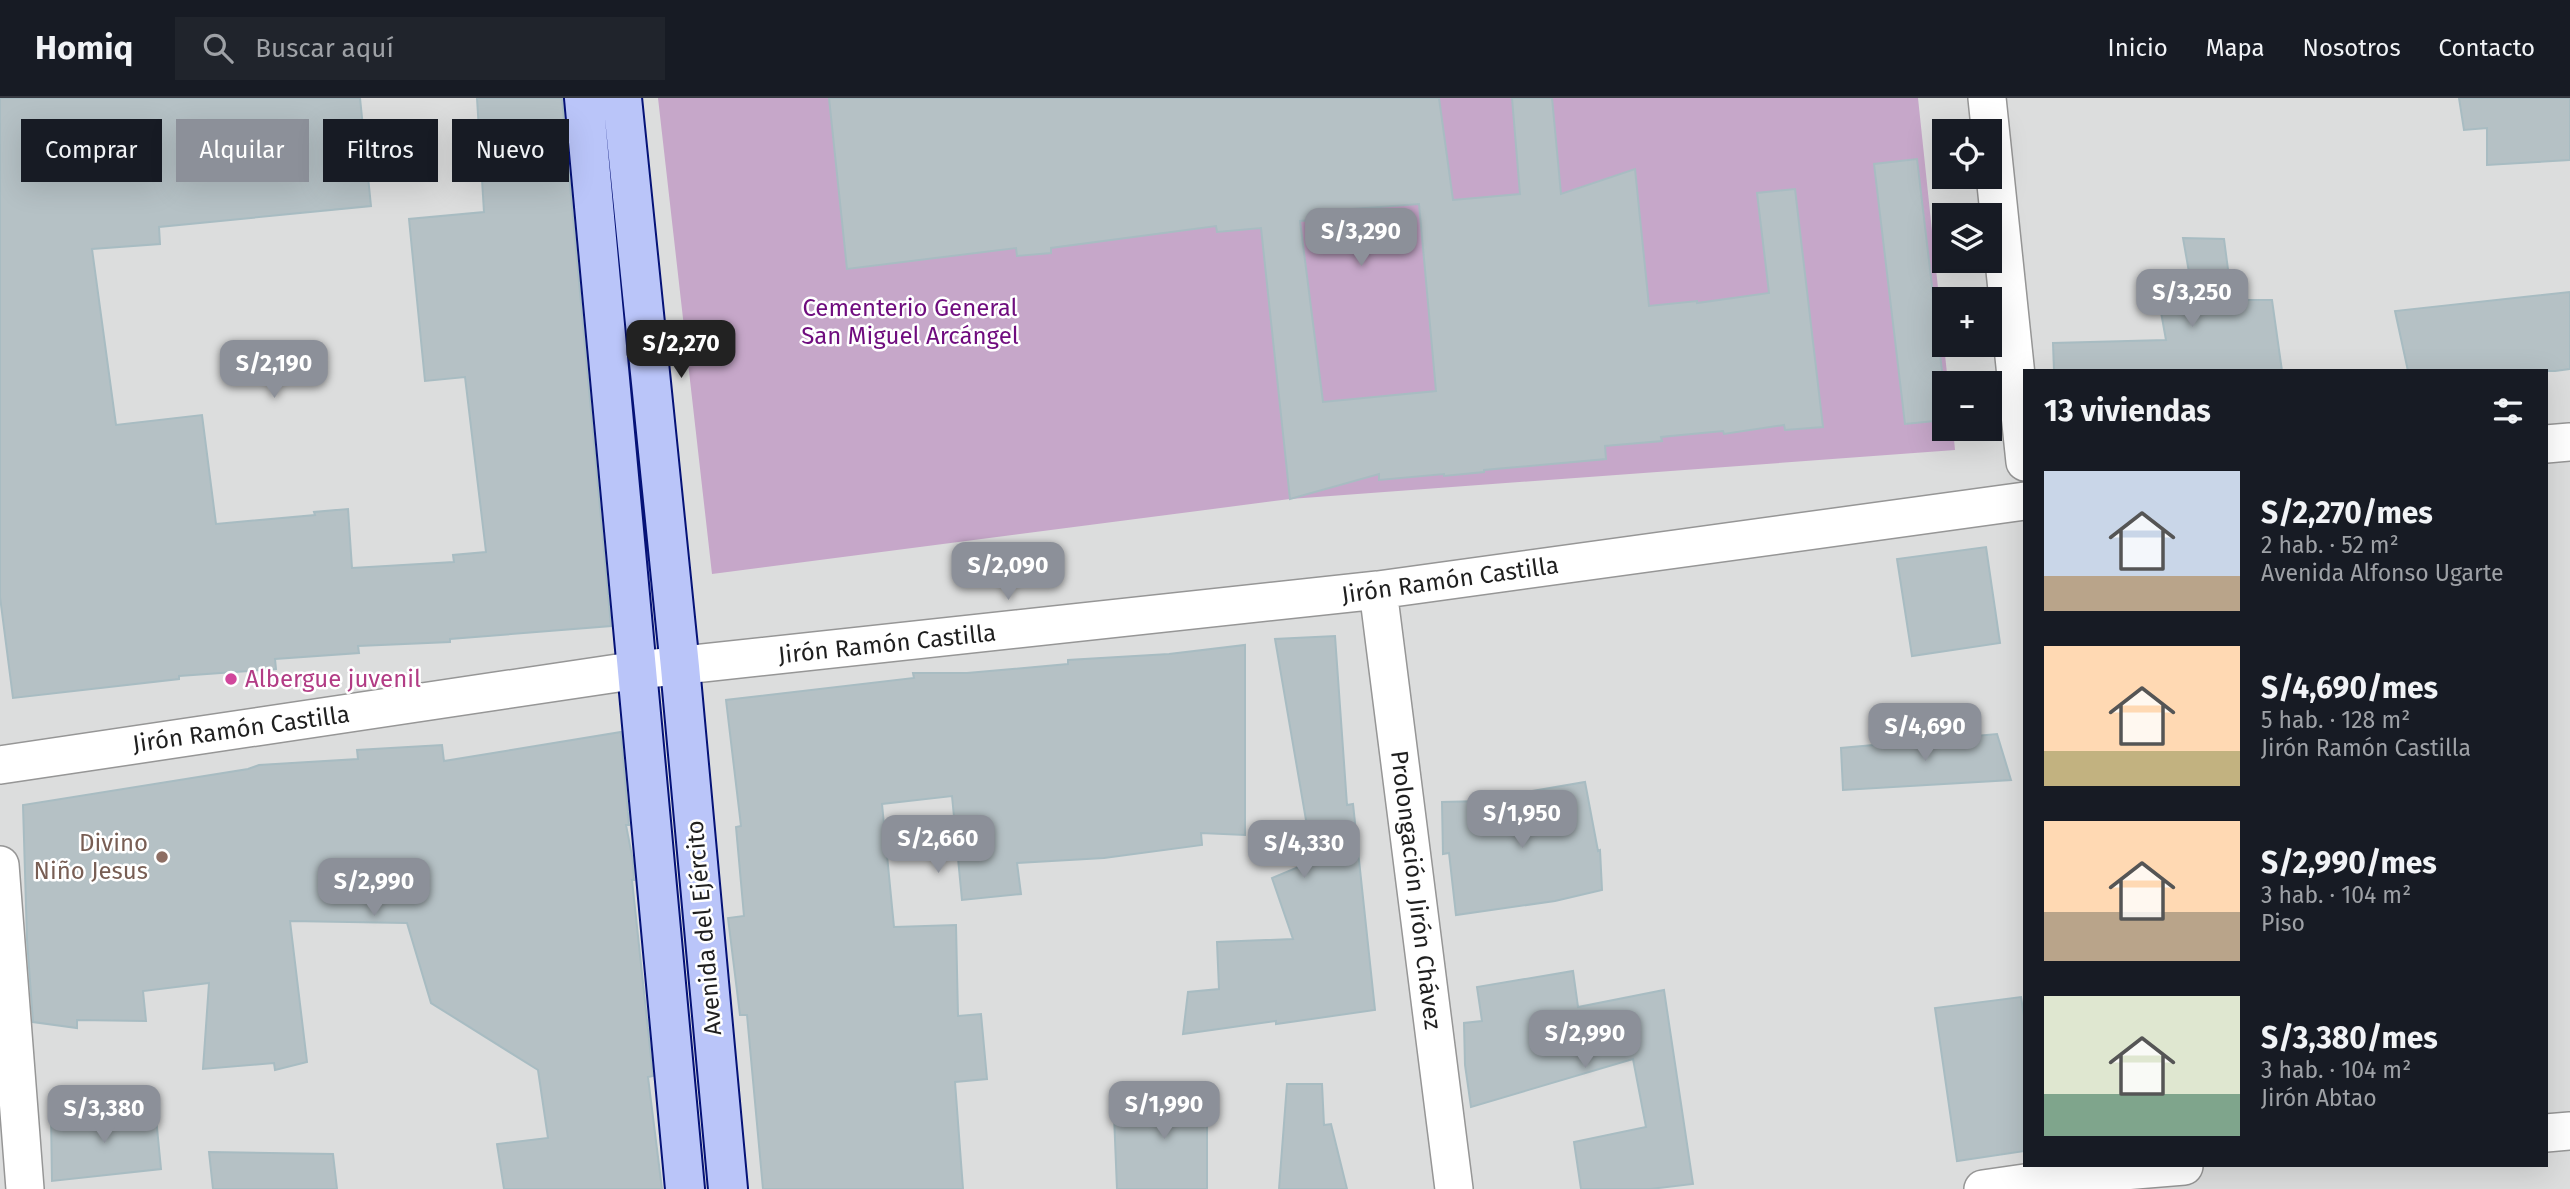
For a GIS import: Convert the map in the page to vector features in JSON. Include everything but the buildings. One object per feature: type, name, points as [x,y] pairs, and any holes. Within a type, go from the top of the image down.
[{"type":"main road","name":"Avenida del Ejército","points":[[584,98],[685,1189]]},
{"type":"main road","name":"Avenida del Ejército","points":[[622,98],[680,667],[728,1189]]},
{"type":"street","points":[[1987,98],[2023,442]]},
{"type":"street","points":[[2548,444],[2570,442]]},
{"type":"street","name":"Jirón Ramón Castilla","points":[[0,765],[638,670],[1378,590],[2023,502]]},
{"type":"street","name":"Prolongación Jirón Chávez","points":[[1378,590],[1454,1189]]},
{"type":"street","points":[[0,865],[25,1189]]},
{"type":"street","points":[[2548,1133],[2570,1131]]},
{"type":"street","points":[[1983,1189],[2174,1167]]},
{"type":"shaded area","points":[[0,98],[2570,98],[2570,1189],[0,1189]]},
{"type":"green space","name":"Cementerio General San Miguel Arcángel","points":[[658,98],[1918,98],[1932,231],[1932,273],[1936,273],[1938,287],[1932,287],[1932,357],[1945,357],[1947,371],[1932,371],[1932,441],[1954,441],[1955,450],[1290,499],[712,574]]},
{"type":"place","name":"Albergue juvenil","points":[[231,679]]},
{"type":"place","name":"Divino Niño Jesus","points":[[162,857]]}]
